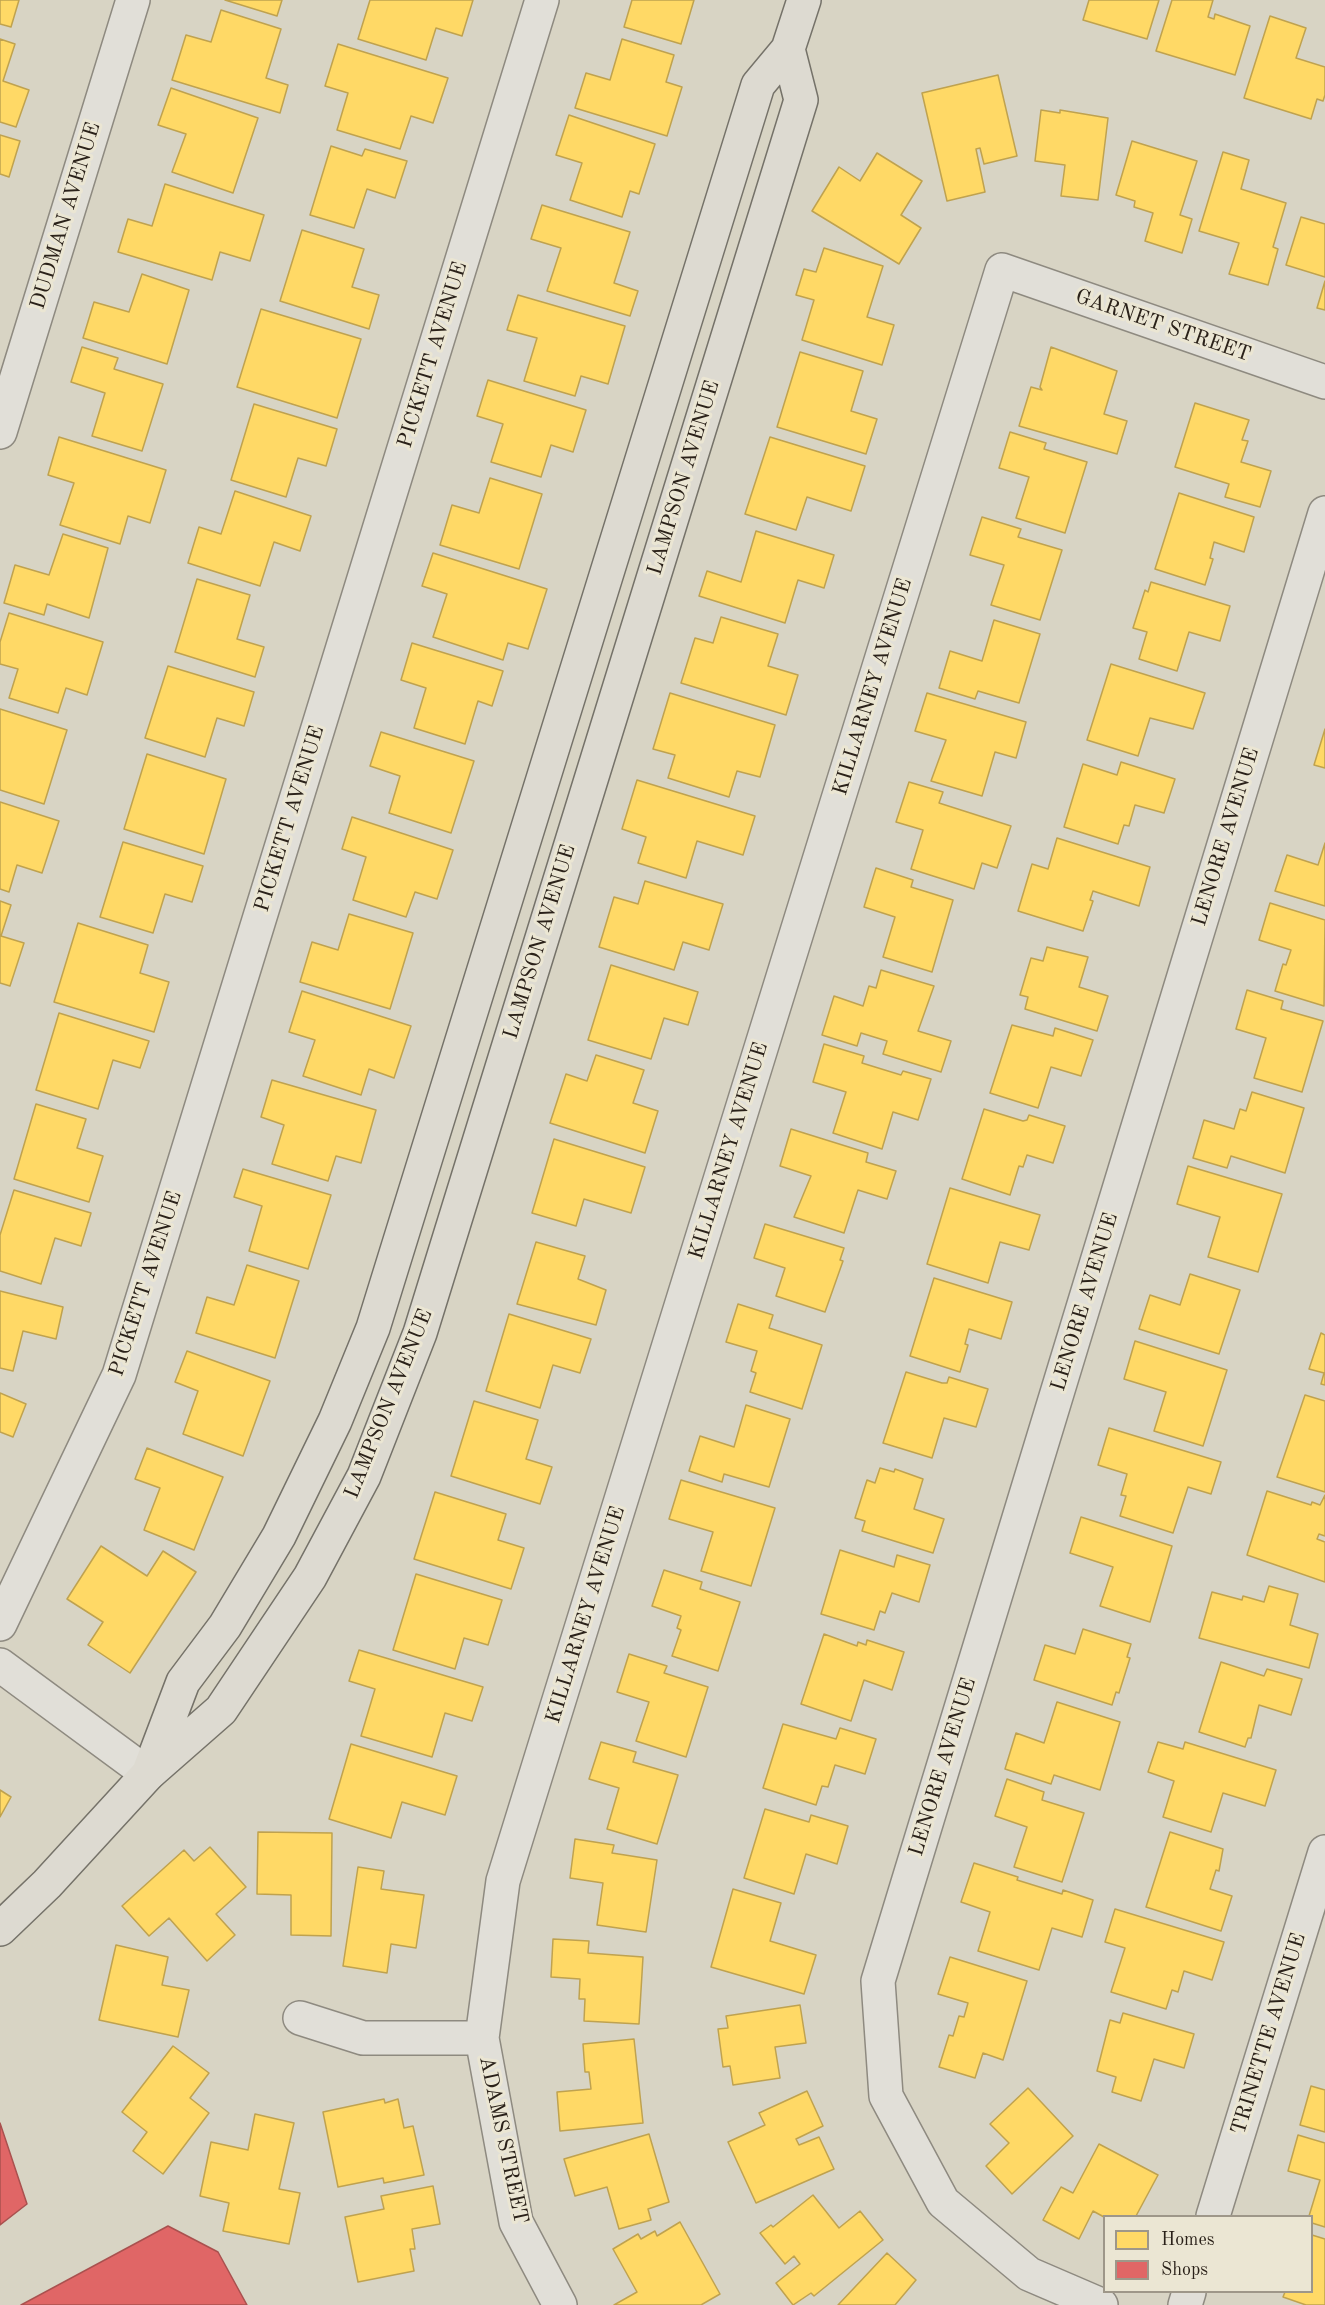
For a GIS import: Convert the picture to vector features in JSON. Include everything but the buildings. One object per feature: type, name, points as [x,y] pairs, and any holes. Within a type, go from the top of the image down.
[{"type":"main road","name":"LAMPSON AVENUE","points":[[148,1774],[183,1682],[225,1626],[279,1536],[335,1421],[373,1328],[758,86],[788,49],[804,0]]},
{"type":"main road","name":"LAMPSON AVENUE","points":[[0,1929],[47,1884],[148,1774],[221,1710],[310,1577],[364,1476],[420,1333],[801,99],[788,49]]},
{"type":"street","name":"DUDMAN AVENUE","points":[[0,432],[133,0]]},
{"type":"street","name":"PICKETT AVENUE","points":[[0,1624],[119,1375],[542,0]]},
{"type":"street","name":"GARNET STREET","points":[[1002,270],[1325,382]]},
{"type":"street","name":"KILLARNEY AVENUE","points":[[482,2038],[503,1881],[1002,270]]},
{"type":"street","name":"LENORE AVENUE","points":[[1101,2305],[1029,2274],[943,2202],[886,2096],[878,1981],[1325,513]]},
{"type":"street","points":[[0,1665],[148,1774]]},
{"type":"street","name":"TRINETTE AVENUE","points":[[1214,2215],[1325,1852]]},
{"type":"street","points":[[300,2018],[363,2038],[482,2038]]},
{"type":"street","name":"ADAMS STREET","points":[[482,2038],[516,2222],[560,2305]]}]
